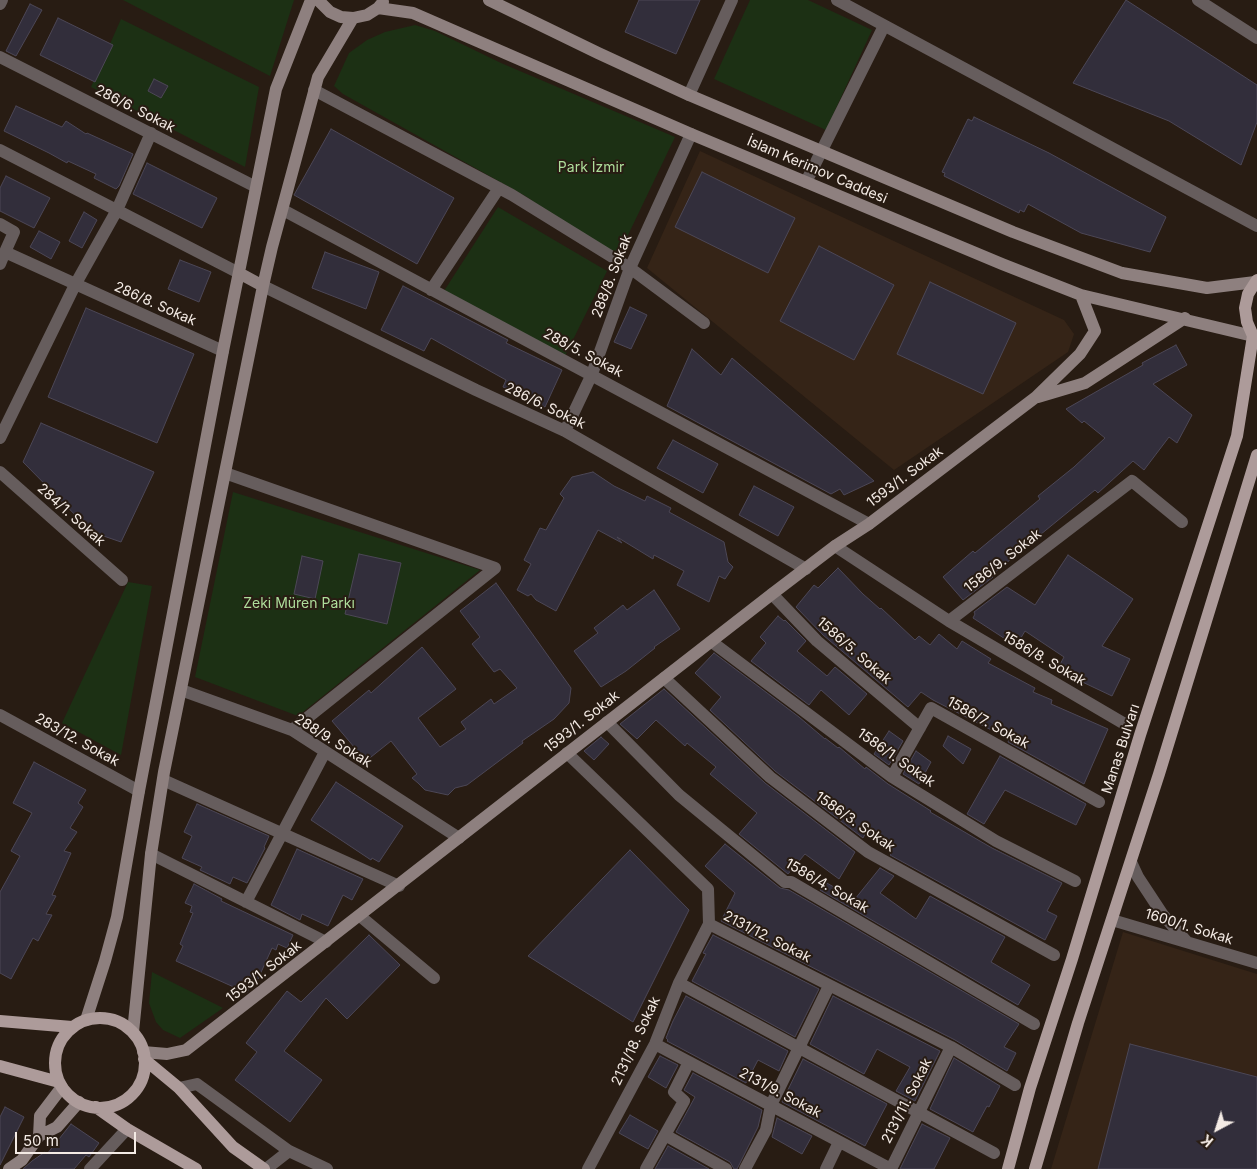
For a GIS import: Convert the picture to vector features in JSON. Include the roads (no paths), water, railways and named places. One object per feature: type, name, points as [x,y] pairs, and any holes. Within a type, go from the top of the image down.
[{"type":"main road","points":[[86,1020],[117,917],[139,791],[223,351],[276,89],[311,0]]},
{"type":"main road","points":[[318,0],[330,12],[341,17],[354,18],[367,15],[381,4]]},
{"type":"main road","name":"İslam Kerimov Caddesi","points":[[489,0],[689,95],[1013,232],[1122,273],[1207,288],[1256,280]]},
{"type":"main road","name":"İslam Kerimov Caddesi","points":[[381,4],[413,13],[691,134],[1081,295],[1185,318],[1255,338]]},
{"type":"main road","points":[[133,1032],[152,854],[163,780],[263,286],[318,77],[354,18]]},
{"type":"main road","points":[[239,273],[263,286]]},
{"type":"main road","points":[[1255,338],[1247,322],[1245,308],[1248,294],[1256,280]]},
{"type":"main road","name":"1593/1. Sokak","points":[[144,1055],[167,1054],[186,1050],[834,546],[869,524],[1036,397],[1080,354],[1095,331],[1081,295]]},
{"type":"main road","name":"1593/1. Sokak","points":[[1036,397],[1085,383],[1185,318]]},
{"type":"main road","name":"Manas Bulvarı","points":[[1008,1169],[1030,1088],[1237,436],[1255,338]]},
{"type":"main road","points":[[1035,1169],[1078,1023],[1255,472],[1257,455]]},
{"type":"main road","points":[[96,1108],[113,1105],[128,1098],[136,1090],[144,1070],[144,1055],[133,1032],[120,1023],[109,1019],[97,1018],[86,1020],[72,1027],[62,1038],[56,1052],[55,1062],[61,1084],[68,1094],[79,1102],[96,1108],[127,1129],[196,1169]]},
{"type":"main road","points":[[0,1021],[72,1027]]},
{"type":"main road","points":[[144,1055],[179,1088],[234,1147],[265,1169]]},
{"type":"main road","points":[[0,1066],[61,1084]]},
{"type":"main road","points":[[39,1136],[40,1116],[61,1084]]},
{"type":"main road","points":[[9,1169],[22,1160],[39,1136],[57,1127],[79,1102]]},
{"type":"street","points":[[0,4],[2,0]]},
{"type":"street","points":[[689,95],[732,0]]},
{"type":"street","points":[[837,0],[1257,226]]},
{"type":"street","points":[[1198,0],[1257,38]]},
{"type":"street","points":[[806,182],[884,26]]},
{"type":"street","name":"286/6. Sokak","points":[[0,57],[256,187]]},
{"type":"street","points":[[314,90],[499,188],[630,268],[704,323]]},
{"type":"street","points":[[0,438],[75,285],[117,210],[151,134]]},
{"type":"street","name":"288/8. Sokak","points":[[565,431],[592,374],[630,268],[691,134]]},
{"type":"street","points":[[0,150],[239,273]]},
{"type":"street","points":[[432,290],[499,188]]},
{"type":"street","name":"288/5. Sokak","points":[[282,210],[592,374],[869,524]]},
{"type":"street","points":[[0,224],[14,232],[3,258]]},
{"type":"street","name":"286/8. Sokak","points":[[3,258],[75,285],[223,351]]},
{"type":"street","name":"286/6. Sokak","points":[[263,286],[476,390],[565,431],[806,569]]},
{"type":"street","name":"284/1. Sokak","points":[[0,472],[122,580]]},
{"type":"street","points":[[225,473],[496,568],[292,730]]},
{"type":"street","name":"1586/9. Sokak","points":[[949,621],[1132,481],[1182,522]]},
{"type":"street","points":[[834,546],[949,621]]},
{"type":"street","name":"1586/5. Sokak","points":[[772,594],[817,641],[920,728]]},
{"type":"street","name":"1586/8. Sokak","points":[[949,621],[1123,723]]},
{"type":"street","name":"1586/1. Sokak","points":[[712,642],[892,776],[996,840],[1075,881]]},
{"type":"street","name":"1586/3. Sokak","points":[[664,678],[770,777],[868,852],[1054,955]]},
{"type":"street","name":"288/9. Sokak","points":[[181,690],[292,730],[459,838]]},
{"type":"street","name":"1586/7. Sokak","points":[[892,776],[932,708],[1099,802]]},
{"type":"street","name":"283/12. Sokak","points":[[0,715],[139,791]]},
{"type":"street","name":"1586/4. Sokak","points":[[607,722],[679,795],[785,882],[791,882],[1034,1024]]},
{"type":"street","points":[[246,902],[325,752]]},
{"type":"street","name":"2131/12. Sokak","points":[[566,753],[708,889],[709,924],[951,1047],[1016,1085]]},
{"type":"street","points":[[163,780],[398,886]]},
{"type":"street","points":[[152,854],[326,942]]},
{"type":"street","points":[[1131,862],[1138,877],[1163,915],[1187,942]]},
{"type":"street","points":[[360,916],[434,978]]},
{"type":"street","name":"1600/1. Sokak","points":[[1112,920],[1257,963]]},
{"type":"street","name":"2131/18. Sokak","points":[[588,1169],[655,1044],[680,983],[709,924]]},
{"type":"street","points":[[680,983],[994,1153]]},
{"type":"street","points":[[744,1169],[766,1130],[771,1105],[798,1046],[829,986]]},
{"type":"street","name":"2131/9. Sokak","points":[[655,1044],[891,1169]]},
{"type":"street","name":"2131/11. Sokak","points":[[891,1169],[951,1047]]},
{"type":"street","points":[[646,1169],[684,1101],[674,1092],[689,1062]]},
{"type":"street","points":[[179,1088],[197,1084],[289,1151],[326,1169]]},
{"type":"street","points":[[90,1169],[127,1129]]},
{"type":"street","points":[[665,1135],[726,1169]]},
{"type":"street","points":[[826,1169],[839,1142]]},
{"type":"street","points":[[265,1169],[289,1151]]},
{"type":"park label","name":"Park İzmir","points":[[591,168]]},
{"type":"park label","name":"Zeki Müren Parkı","points":[[299,604]]}]
